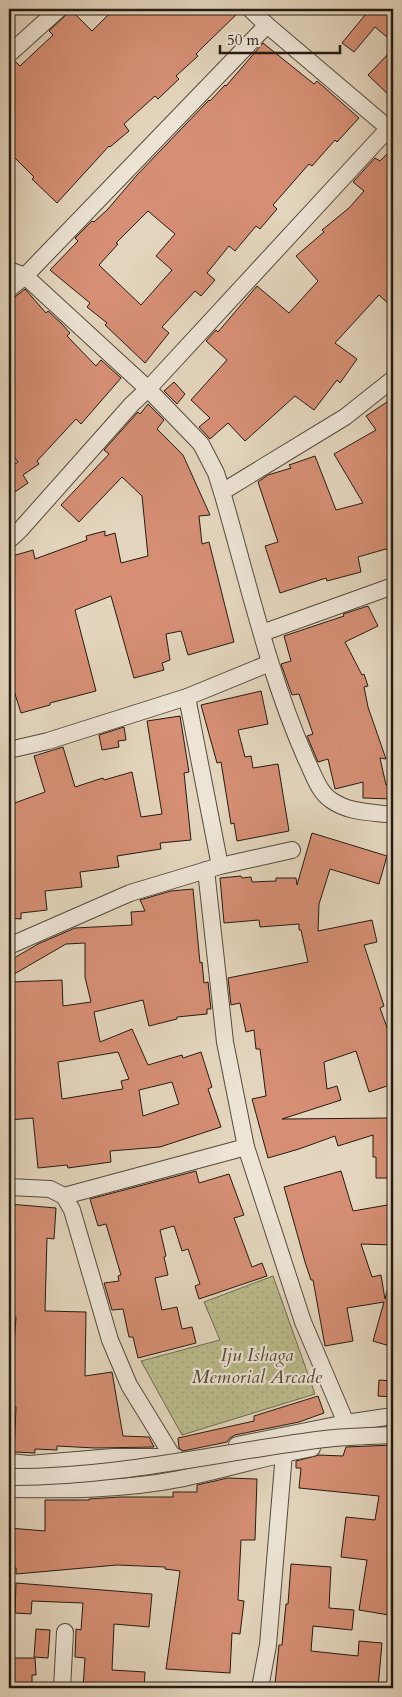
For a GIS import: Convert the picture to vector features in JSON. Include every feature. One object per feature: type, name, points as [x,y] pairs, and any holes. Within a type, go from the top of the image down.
[{"type":"street","points":[[9,54],[60,9]]},
{"type":"street","points":[[9,540],[132,404],[391,130],[267,26],[250,9]]},
{"type":"street","points":[[9,289],[25,276],[267,26]]},
{"type":"street","points":[[9,270],[25,276],[148,389],[201,444],[216,473],[222,492],[270,663],[296,735],[318,786],[330,800],[347,809],[393,815]]},
{"type":"street","points":[[222,492],[345,417],[393,378]]},
{"type":"street","points":[[262,633],[393,586]]},
{"type":"street","points":[[9,750],[48,741],[187,697],[270,663]]},
{"type":"street","points":[[187,697],[213,868],[225,1042],[246,1147],[303,1322],[346,1423]]},
{"type":"street","points":[[9,946],[130,893],[213,868],[292,850]]},
{"type":"street","points":[[64,1196],[246,1147]]},
{"type":"street","points":[[9,1187],[50,1189],[64,1196],[72,1210],[110,1340],[129,1384],[174,1457]]},
{"type":"street","points":[[9,1462],[29,1464],[113,1456],[174,1457],[346,1423],[393,1416]]},
{"type":"street","points":[[9,1490],[120,1487],[179,1479],[284,1453],[393,1434]]},
{"type":"street","points":[[9,1477],[41,1477],[142,1468],[326,1439],[393,1434]]},
{"type":"street","points":[[260,1688],[268,1645],[284,1453]]},
{"type":"street","points":[[62,1688],[65,1632]]},
{"type":"green space","name":"Iju Ishaga Memorial Arcade","points":[[273,1276],[315,1394],[182,1435],[141,1361],[220,1340],[204,1302]]},
{"type":"building","points":[[114,9],[240,9],[240,11],[196,54],[198,56],[176,76],[179,79],[158,99],[155,96],[124,124],[129,131],[109,146],[57,203],[32,179],[34,177],[9,152],[9,64],[16,62],[20,66],[53,35],[49,31],[71,10],[92,31]]},
{"type":"building","points":[[370,9],[393,9],[393,42],[375,27],[354,52],[342,43]]},
{"type":"building","points":[[263,43],[314,84],[317,81],[359,118],[337,142],[335,140],[312,166],[309,164],[273,205],[277,209],[260,229],[256,226],[235,251],[229,246],[207,273],[215,280],[201,296],[195,291],[162,327],[169,333],[145,363],[105,325],[107,323],[87,307],[90,303],[50,270],[78,241],[75,238],[92,221],[94,222],[108,209],[137,175],[209,100],[226,86]],"holes":[[[148,211],[175,234],[156,256],[172,270],[141,305],[99,265],[118,244],[116,243]]]},
{"type":"building","points":[[393,49],[393,99],[368,75]]},
{"type":"building","points":[[393,148],[393,308],[379,295],[335,343],[357,359],[340,383],[337,380],[314,410],[295,396],[245,441],[228,423],[210,439],[199,427],[210,418],[191,400],[227,360],[206,341],[216,330],[218,332],[257,286],[289,313],[318,281],[296,256],[324,232],[322,230],[349,208],[364,191],[353,182],[375,158],[380,161]]},
{"type":"building","points":[[25,289],[46,313],[48,311],[61,323],[70,333],[67,336],[96,366],[101,360],[121,378],[81,424],[76,419],[37,461],[39,464],[23,475],[28,483],[9,496],[9,455],[15,464],[18,462],[9,450],[9,299]]},
{"type":"building","points":[[174,382],[185,394],[177,404],[164,391]]},
{"type":"building","points":[[393,398],[393,547],[358,557],[361,572],[327,581],[326,578],[280,593],[265,546],[278,542],[258,482],[268,475],[291,468],[289,465],[315,456],[336,510],[363,503],[334,454],[376,430],[366,416]]},
{"type":"building","points":[[148,404],[164,420],[157,429],[183,455],[210,515],[199,516],[202,544],[209,542],[234,642],[188,655],[181,631],[166,634],[170,660],[162,663],[164,670],[134,678],[111,596],[75,610],[96,691],[21,713],[9,675],[9,587],[12,586],[9,574],[9,557],[33,550],[35,559],[87,540],[86,536],[105,531],[105,536],[115,533],[121,563],[148,556],[142,496],[122,477],[79,522],[61,505],[109,454],[104,450],[138,412],[140,414]]},
{"type":"building","points":[[368,606],[378,626],[345,642],[362,675],[364,674],[368,686],[364,687],[368,707],[386,759],[380,758],[386,785],[392,785],[392,799],[363,798],[363,782],[335,789],[328,759],[318,762],[307,736],[313,734],[299,694],[292,695],[281,664],[291,661],[284,636]]},
{"type":"building","points":[[261,691],[268,724],[238,730],[245,757],[251,756],[253,768],[278,764],[289,831],[237,841],[234,823],[231,824],[221,762],[217,763],[201,705]]},
{"type":"building","points":[[180,716],[189,772],[184,773],[191,840],[160,843],[161,849],[117,856],[119,867],[80,872],[82,887],[45,891],[47,910],[21,913],[21,919],[9,918],[9,805],[45,792],[34,756],[63,747],[75,787],[103,778],[104,780],[132,772],[141,817],[162,814],[147,721]]},
{"type":"building","points":[[124,727],[126,740],[118,741],[119,747],[102,750],[99,735]]},
{"type":"building","points":[[312,833],[387,856],[379,884],[330,869],[319,904],[318,931],[372,920],[377,942],[364,945],[384,1006],[380,1008],[391,1039],[387,1040],[393,1060],[393,1084],[369,1092],[356,1051],[324,1062],[327,1089],[337,1086],[341,1100],[282,1119],[393,1118],[393,1178],[376,1178],[376,1157],[373,1157],[373,1135],[338,1146],[335,1136],[268,1158],[252,1099],[266,1096],[260,1049],[256,1049],[254,1030],[246,1032],[240,1003],[231,1005],[228,978],[308,962],[299,924],[260,927],[259,920],[224,923],[220,878],[251,877],[252,882],[276,881],[276,878],[296,878],[297,885]]},
{"type":"building","points":[[193,889],[200,963],[202,962],[204,983],[208,982],[211,1009],[207,1009],[207,1014],[177,1017],[177,1019],[149,1026],[143,1000],[94,1012],[100,1042],[132,1029],[148,1065],[182,1055],[183,1058],[201,1052],[212,1087],[208,1089],[221,1127],[160,1147],[110,1151],[111,1162],[68,1168],[67,1165],[38,1168],[33,1118],[9,1120],[9,1016],[12,1016],[11,982],[62,980],[63,1006],[91,1002],[85,977],[85,943],[66,944],[9,977],[9,961],[38,944],[75,928],[132,925],[131,912],[145,911],[140,900],[171,891]],"holes":[[[118,1052],[129,1079],[121,1081],[123,1089],[62,1099],[58,1062]],[[172,1082],[179,1104],[143,1116],[139,1090]]]},
{"type":"building","points":[[196,1171],[199,1183],[229,1174],[244,1215],[234,1218],[252,1267],[262,1263],[267,1276],[199,1299],[195,1286],[200,1284],[188,1249],[182,1251],[174,1226],[160,1230],[168,1275],[155,1278],[162,1310],[177,1307],[182,1329],[192,1327],[196,1343],[138,1358],[133,1337],[129,1337],[123,1309],[112,1310],[104,1283],[119,1281],[118,1276],[121,1275],[106,1224],[98,1226],[90,1199]]},
{"type":"building","points":[[341,1171],[353,1211],[393,1204],[393,1245],[361,1244],[372,1277],[381,1275],[385,1299],[389,1284],[393,1284],[393,1347],[373,1341],[384,1302],[347,1308],[353,1341],[325,1346],[313,1280],[311,1280],[305,1262],[284,1187]]},
{"type":"building","points":[[9,1204],[56,1208],[54,1239],[47,1238],[45,1311],[86,1312],[85,1376],[112,1372],[123,1436],[149,1437],[154,1447],[95,1448],[57,1446],[57,1450],[35,1449],[35,1453],[14,1452],[16,1407],[9,1407],[9,1375],[12,1375],[16,1317],[9,1317]]},
{"type":"building","points":[[379,1380],[393,1381],[393,1397],[378,1396]]},
{"type":"building","points":[[318,1396],[324,1413],[299,1422],[235,1435],[227,1442],[183,1451],[179,1448],[178,1438],[254,1421],[254,1416]]},
{"type":"building","points":[[393,1445],[393,1591],[389,1615],[359,1610],[367,1560],[341,1557],[346,1517],[375,1520],[379,1496],[299,1488],[301,1468],[296,1468],[296,1461],[319,1455],[343,1456],[346,1447]]},
{"type":"building","points":[[228,1478],[257,1479],[255,1540],[241,1540],[238,1600],[244,1601],[240,1634],[232,1633],[230,1673],[166,1669],[180,1571],[165,1569],[165,1567],[117,1565],[16,1574],[16,1568],[9,1567],[9,1528],[45,1531],[45,1500],[173,1497],[173,1492],[197,1492],[197,1485]]},
{"type":"building","points":[[291,1564],[331,1567],[329,1608],[354,1610],[352,1630],[313,1626],[311,1651],[358,1656],[359,1641],[382,1643],[378,1688],[321,1688],[275,1684],[279,1645],[282,1645],[286,1604],[288,1604]]},
{"type":"building","points":[[16,1583],[152,1594],[149,1627],[114,1624],[112,1670],[145,1672],[144,1688],[83,1688],[85,1658],[75,1657],[76,1629],[81,1630],[83,1603],[32,1601],[31,1614],[15,1613]]},
{"type":"building","points":[[36,1629],[50,1630],[48,1658],[34,1657]]},
{"type":"building","points":[[9,1658],[35,1658],[36,1675],[32,1675],[32,1688],[9,1688]]}]
